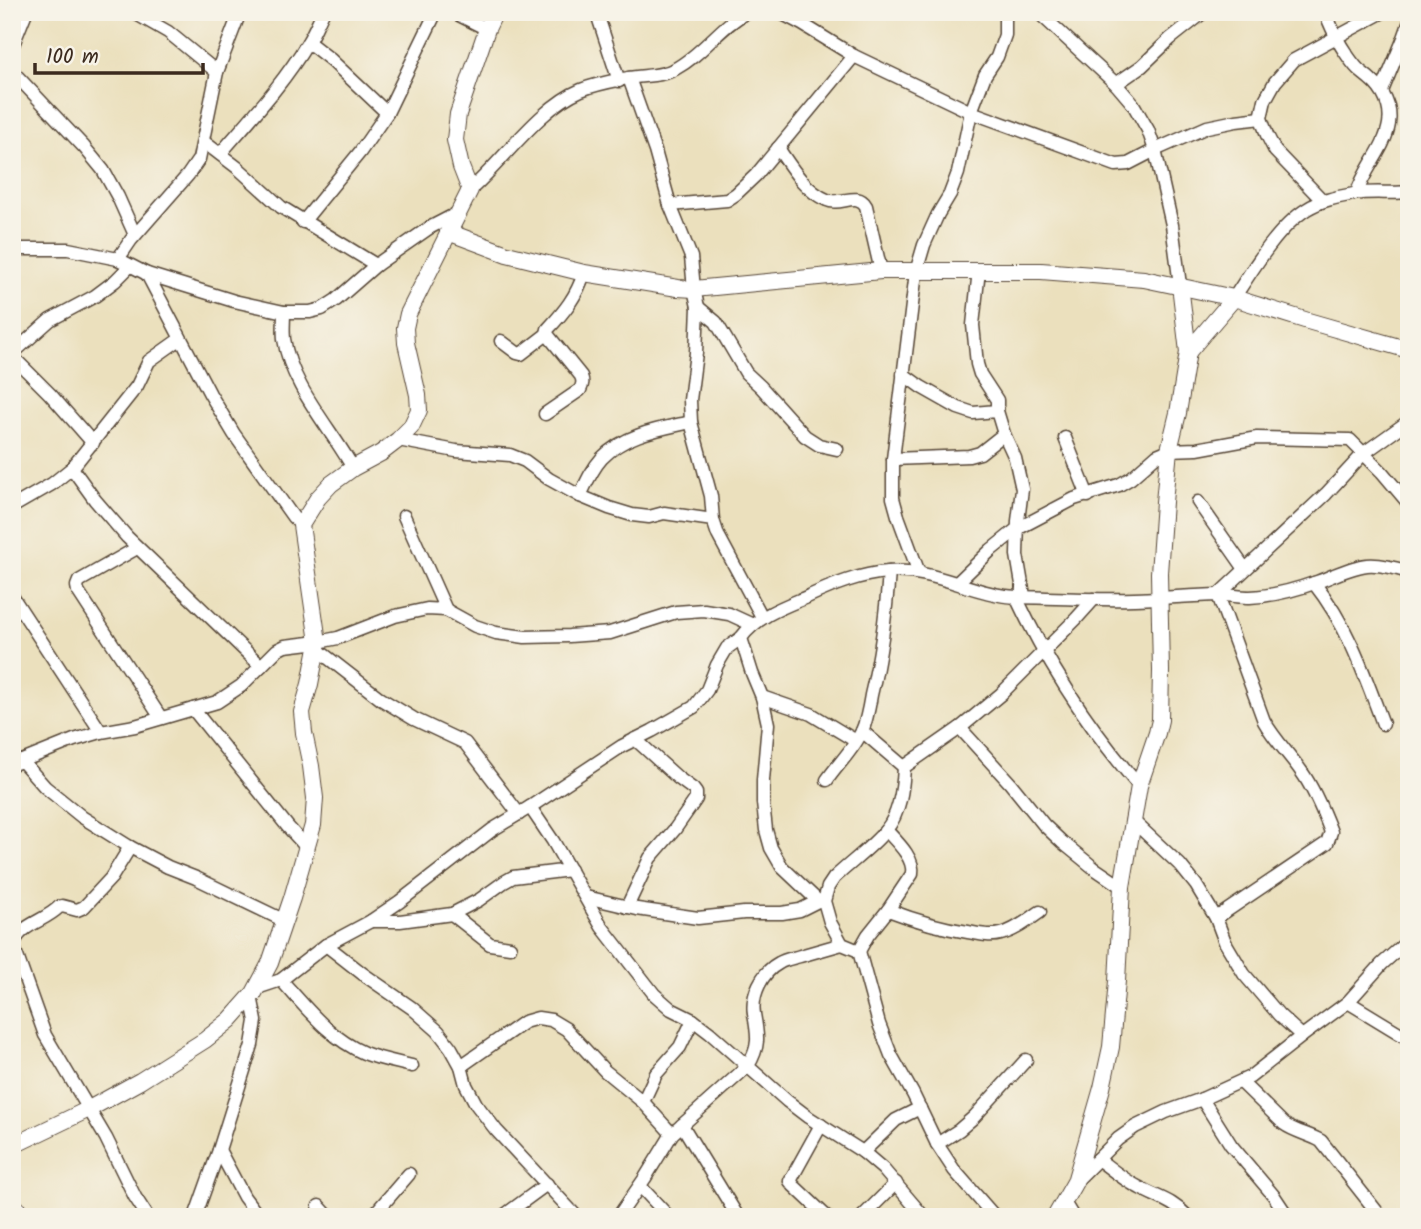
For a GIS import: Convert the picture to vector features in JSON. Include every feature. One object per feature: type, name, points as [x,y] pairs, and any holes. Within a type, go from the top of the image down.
[{"type":"street","points":[[12,47],[26,12]]},
{"type":"street","points":[[133,12],[169,32],[217,72]]},
{"type":"street","points":[[118,260],[135,235],[199,159],[217,72],[240,12]]},
{"type":"street","points":[[220,154],[270,95],[308,42],[323,12]]},
{"type":"street","points":[[303,222],[360,152],[387,113],[436,12]]},
{"type":"street","points":[[453,12],[487,29]]},
{"type":"street","points":[[470,190],[455,140],[458,114],[495,12]]},
{"type":"street","points":[[598,12],[598,20],[655,151],[670,205],[691,257],[698,307],[690,400],[691,422],[711,496],[713,520],[718,535],[758,621]]},
{"type":"street","points":[[779,12],[854,56],[971,112],[1116,165],[1128,164],[1207,127],[1261,118]]},
{"type":"street","points":[[919,573],[892,498],[893,460],[916,272],[924,246],[958,173],[971,112],[985,75],[997,57],[1005,35],[1005,12]]},
{"type":"street","points":[[1038,12],[1116,84],[1148,130],[1172,225],[1188,352],[1178,413],[1168,450],[1164,502],[1159,598],[1160,720],[1139,786],[1132,820],[1122,887],[1111,1047],[1075,1182],[1055,1217]]},
{"type":"street","points":[[1116,84],[1142,66],[1203,12]]},
{"type":"street","points":[[1325,12],[1336,38],[1358,69],[1382,91],[1389,110],[1389,123],[1376,156],[1360,180],[1357,193]]},
{"type":"street","points":[[1323,201],[1275,151],[1266,135],[1261,118],[1268,92],[1294,60],[1383,12]]},
{"type":"street","points":[[301,525],[318,498],[331,484],[381,453],[411,427],[419,410],[406,343],[408,314],[470,190],[551,108],[565,98],[583,89],[673,70],[700,51],[739,14]]},
{"type":"street","points":[[1382,91],[1409,24]]},
{"type":"street","points":[[308,42],[387,113]]},
{"type":"street","points":[[670,205],[727,200],[756,175],[854,56]]},
{"type":"street","points":[[12,71],[103,170],[135,235]]},
{"type":"street","points":[[204,142],[281,207],[376,265]]},
{"type":"street","points":[[778,148],[799,178],[813,192],[829,202],[859,199],[864,201],[881,271]]},
{"type":"street","points":[[1188,352],[1234,298],[1284,229],[1308,208],[1323,201],[1357,193],[1409,192]]},
{"type":"street","points":[[12,249],[68,249],[118,260],[147,274],[234,301],[284,312],[310,312],[322,309],[336,300],[376,265],[429,228],[458,213]]},
{"type":"street","points":[[448,232],[507,254],[584,274],[678,288],[694,289],[881,271],[1041,271],[1144,279],[1234,298],[1409,350]]},
{"type":"street","points":[[93,443],[12,355],[50,320],[95,296],[130,266]]},
{"type":"street","points":[[979,270],[973,325],[977,364],[980,374],[997,400],[997,411],[1015,458],[1022,489],[1017,529],[1020,596],[1044,650],[1091,726],[1139,786]]},
{"type":"street","points":[[12,1146],[140,1081],[205,1040],[230,1020],[254,992],[270,963],[313,825],[315,798],[303,733],[302,712],[318,646],[301,525],[234,433],[210,394],[147,274]]},
{"type":"street","points":[[501,341],[521,354],[547,334],[548,329],[570,304],[584,274]]},
{"type":"street","points":[[698,307],[716,323],[746,373],[805,436],[819,445],[837,449]]},
{"type":"street","points":[[284,312],[284,339],[292,367],[353,468]]},
{"type":"street","points":[[545,414],[580,390],[583,381],[547,334]]},
{"type":"street","points":[[12,507],[52,484],[72,468],[137,386],[149,361],[180,339]]},
{"type":"street","points":[[903,374],[958,408],[973,414],[997,411]]},
{"type":"street","points":[[1218,595],[1326,494],[1364,453],[1409,421]]},
{"type":"street","points":[[580,496],[601,459],[621,443],[637,435],[691,422]]},
{"type":"street","points":[[893,460],[969,456],[980,453],[1004,433]]},
{"type":"street","points":[[1065,438],[1088,496]]},
{"type":"street","points":[[958,582],[1017,529],[1074,499],[1119,485],[1157,455],[1168,450],[1197,449],[1257,438],[1350,440],[1409,504]]},
{"type":"street","points":[[398,440],[456,451],[510,456],[525,461],[549,479],[580,496],[642,517],[664,513],[713,520]]},
{"type":"street","points":[[72,468],[136,548],[261,666]]},
{"type":"street","points":[[1198,502],[1245,569]]},
{"type":"street","points":[[404,516],[446,610]]},
{"type":"street","points":[[136,548],[79,582],[77,586],[91,612],[161,718]]},
{"type":"street","points":[[254,992],[281,980],[326,945],[371,921],[399,902],[492,830],[635,739],[694,707],[707,691],[727,648],[758,621],[780,608],[831,586],[863,576],[889,572],[919,573],[993,593],[1020,596],[1094,599],[1218,595],[1246,597],[1273,596],[1366,565],[1409,572]]},
{"type":"street","points":[[827,780],[859,736],[877,670],[886,617],[889,572]]},
{"type":"street","points":[[1314,583],[1331,604],[1349,637],[1383,724]]},
{"type":"street","points":[[1216,918],[1327,843],[1331,832],[1302,772],[1264,721],[1218,595]]},
{"type":"street","points":[[12,596],[101,732]]},
{"type":"street","points":[[904,767],[960,728],[1001,694],[1094,599]]},
{"type":"street","points":[[285,921],[130,847],[82,817],[17,763],[74,740],[217,702],[285,646],[318,646],[395,615],[427,609],[446,610],[475,626],[496,633],[525,637],[610,633],[676,612],[704,610],[758,621]]},
{"type":"street","points":[[741,638],[762,697],[768,724],[763,803],[771,848],[782,866],[821,901],[842,944]]},
{"type":"street","points":[[318,646],[381,699],[414,719],[465,743],[524,810],[570,870],[602,927],[654,994],[671,1009],[694,1020],[788,1101],[863,1152],[883,1169],[924,1217]]},
{"type":"street","points":[[762,697],[811,714],[859,736],[904,767]]},
{"type":"street","points":[[193,709],[307,848]]},
{"type":"street","points":[[960,728],[1044,825],[1094,868],[1122,887]]},
{"type":"street","points":[[627,907],[650,858],[696,799],[693,789],[635,739]]},
{"type":"street","points":[[586,897],[627,907],[698,918],[800,910],[821,901],[834,878],[886,830],[899,805],[904,786],[904,767]]},
{"type":"street","points":[[1132,820],[1180,865],[1196,885],[1244,974],[1279,1015],[1302,1036]]},
{"type":"street","points":[[886,830],[914,867],[912,874],[859,951],[879,1024],[891,1055],[937,1144],[954,1170],[995,1217]]},
{"type":"street","points":[[130,847],[111,878],[84,907],[77,910],[62,906],[27,927],[15,938],[13,945],[18,978],[45,1035],[106,1138],[148,1217]]},
{"type":"street","points":[[371,921],[400,921],[452,914],[513,877],[570,870]]},
{"type":"street","points":[[888,910],[916,921],[988,935],[1002,934],[1040,912]]},
{"type":"street","points":[[452,914],[490,944],[510,947]]},
{"type":"street","points":[[1075,1182],[1118,1139],[1135,1127],[1241,1082],[1261,1069],[1348,1002],[1382,964],[1409,940]]},
{"type":"street","points":[[618,1217],[677,1129],[748,1066],[754,1057],[758,1033],[753,999],[769,970],[780,962],[842,944],[859,951]]},
{"type":"street","points":[[326,945],[412,1008],[438,1031],[452,1048],[476,1104],[496,1130],[577,1217]]},
{"type":"street","points":[[281,980],[318,1022],[345,1042],[364,1053],[412,1066]]},
{"type":"street","points":[[195,1217],[252,1045],[256,1021],[254,992]]},
{"type":"street","points":[[1348,1002],[1409,1039]]},
{"type":"street","points":[[461,1066],[523,1022],[537,1018],[551,1020],[566,1029],[605,1071],[677,1129],[738,1217]]},
{"type":"street","points":[[643,1102],[656,1074],[680,1047],[694,1020]]},
{"type":"street","points":[[937,1144],[974,1117],[1026,1060]]},
{"type":"street","points":[[1241,1082],[1290,1129],[1321,1141],[1381,1217]]},
{"type":"street","points":[[1202,1099],[1231,1145],[1274,1196],[1287,1217]]},
{"type":"street","points":[[863,1152],[896,1120],[920,1108]]},
{"type":"street","points":[[821,1125],[790,1181],[827,1217]]},
{"type":"street","points":[[219,1150],[244,1197],[259,1217]]},
{"type":"street","points":[[1098,1159],[1124,1179],[1171,1202],[1188,1217]]},
{"type":"street","points":[[372,1217],[410,1174]]},
{"type":"street","points":[[862,1217],[896,1183]]},
{"type":"street","points":[[502,1217],[547,1184]]},
{"type":"street","points":[[640,1186],[668,1217]]},
{"type":"street","points":[[12,1202],[28,1217]]},
{"type":"street","points":[[1064,1202],[1073,1217]]},
{"type":"street","points":[[319,1206],[329,1217]]}]
